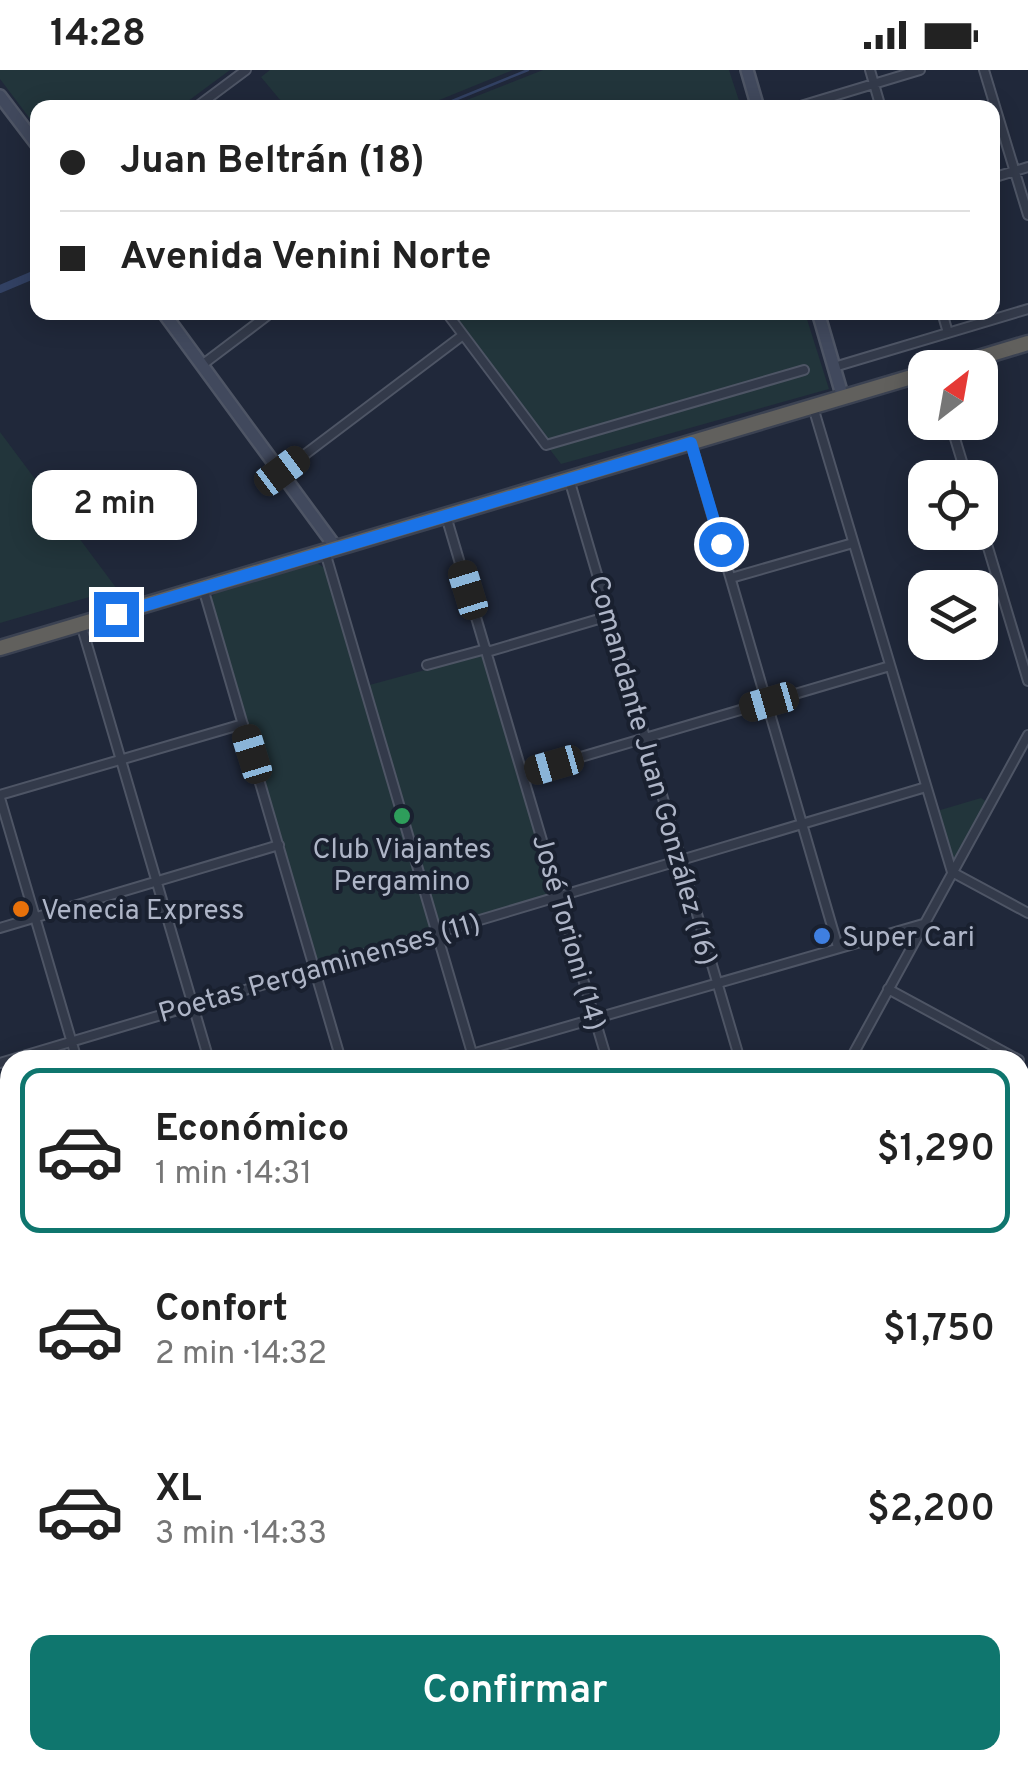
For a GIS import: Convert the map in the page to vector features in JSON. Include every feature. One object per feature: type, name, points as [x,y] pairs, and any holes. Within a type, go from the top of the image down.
[{"type":"highway","points":[[998,352],[1028,343]]},
{"type":"highway","points":[[0,648],[908,378]]},
{"type":"main road","points":[[747,70],[756,100]]},
{"type":"main road","points":[[0,96],[30,135]]},
{"type":"main road","points":[[169,320],[282,471],[331,550]]},
{"type":"main road","points":[[820,320],[843,398]]},
{"type":"street","points":[[206,100],[246,70]]},
{"type":"street","points":[[870,70],[879,100]]},
{"type":"street","points":[[821,100],[920,70]]},
{"type":"street","points":[[984,70],[993,100]]},
{"type":"street","points":[[1000,122],[1028,215]]},
{"type":"street","points":[[1000,176],[1028,167]]},
{"type":"street","points":[[1000,317],[1028,309]]},
{"type":"street","points":[[202,365],[261,320]]},
{"type":"street","points":[[452,320],[546,445],[804,370]]},
{"type":"street","points":[[944,320],[948,333]]},
{"type":"street","points":[[834,367],[991,320]]},
{"type":"street","points":[[282,471],[464,336]]},
{"type":"street","points":[[813,407],[952,872],[1028,914]]},
{"type":"street","points":[[691,443],[838,947]]},
{"type":"street","name":"Comandante Juan González (16)","points":[[569,479],[737,1050]]},
{"type":"street","name":"José Torioni (14)","points":[[446,516],[604,1050]]},
{"type":"street","points":[[731,578],[852,543]]},
{"type":"street","points":[[331,550],[471,1050]]},
{"type":"street","points":[[988,550],[1028,681]]},
{"type":"street","points":[[203,588],[338,1050]]},
{"type":"street","points":[[427,665],[609,616]]},
{"type":"street","points":[[81,624],[206,1050]]},
{"type":"street","points":[[523,774],[890,666]]},
{"type":"street","points":[[74,1050],[0,797],[243,724]]},
{"type":"street","points":[[855,1050],[1028,735]]},
{"type":"street","name":"Poetas Pergaminenses (11)","points":[[45,1050],[926,787]]},
{"type":"street","points":[[0,928],[279,845]]},
{"type":"street","points":[[495,1050],[923,924]]},
{"type":"street","points":[[888,989],[1001,1050]]},
{"type":"shaded area","points":[[0,70],[230,70],[189,100],[30,100],[30,119],[0,79]]},
{"type":"shaded area","points":[[270,70],[513,70],[439,100],[280,100],[261,77]]},
{"type":"shaded area","points":[[543,70],[729,70],[739,100],[467,100]]},
{"type":"shaded area","points":[[451,320],[807,320],[829,389],[561,464]]},
{"type":"shaded area","points":[[0,432],[117,589],[0,623]]},
{"type":"shaded area","name":"Club Viajantes Pergamino","points":[[317,563],[326,569],[362,687],[484,654],[553,890],[550,896],[323,962],[316,960],[210,599],[215,593]]},
{"type":"shaded area","points":[[981,798],[987,802],[958,857],[952,857],[937,811]]},
{"type":"waterway","points":[[455,100],[528,70]]},
{"type":"waterway","points":[[0,289],[30,276]]},
{"type":"place","name":"Club Viajantes Pergamino","points":[[402,816]]},
{"type":"place","name":"Venecia Express","points":[[21,909]]},
{"type":"place","name":"Super Cari","points":[[822,936]]},
{"type":"route","points":[[116,614],[691,443],[721,544]]}]
